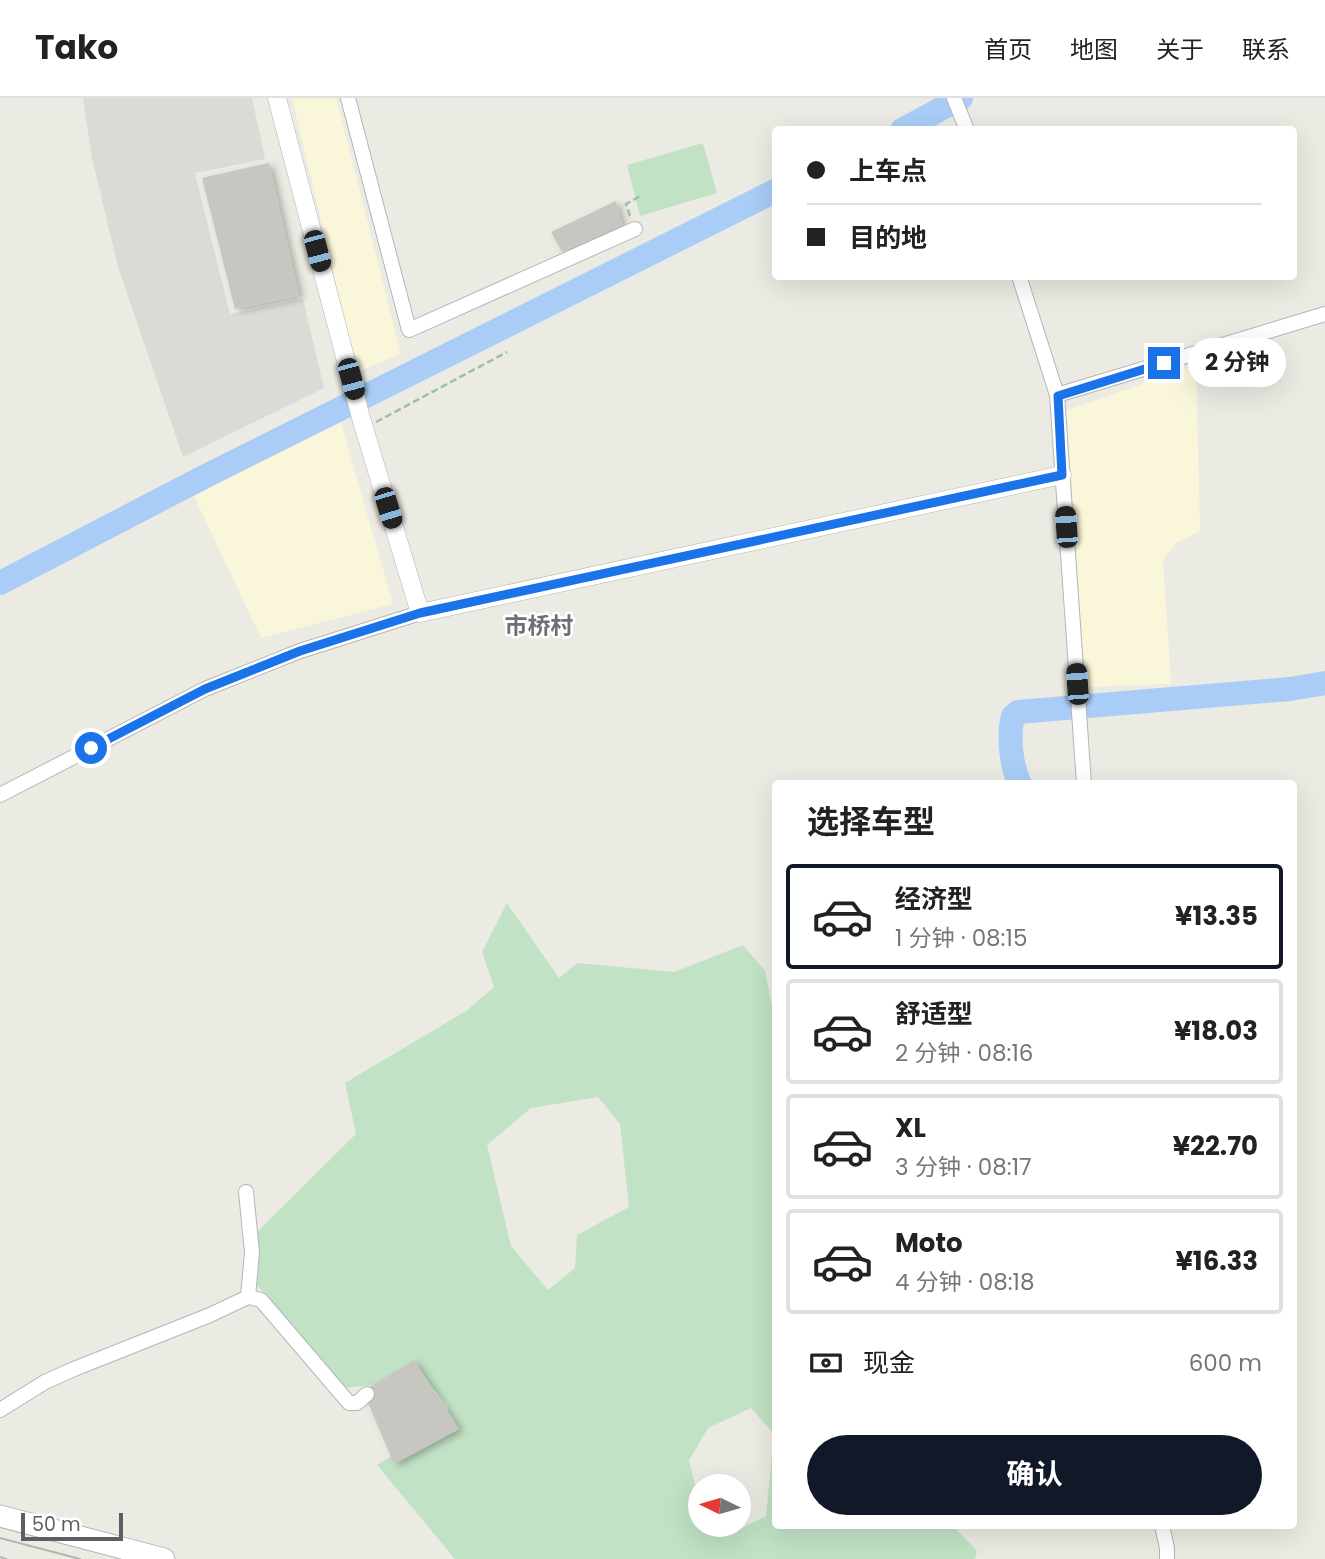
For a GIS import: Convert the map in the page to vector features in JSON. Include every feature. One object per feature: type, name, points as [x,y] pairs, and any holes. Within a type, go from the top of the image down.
[{"type":"main road","points":[[0,1516],[164,1559]]},
{"type":"street","points":[[277,98],[362,423],[420,613]]},
{"type":"street","points":[[348,98],[409,330],[635,229]]},
{"type":"street","points":[[954,98],[965,126]]},
{"type":"street","points":[[1020,280],[1058,396],[1084,780]]},
{"type":"street","points":[[1058,396],[1325,314]]},
{"type":"street","points":[[0,795],[205,689],[300,651],[420,613],[1062,475]]},
{"type":"street","points":[[246,1192],[252,1252],[248,1297]]},
{"type":"street","points":[[0,1410],[44,1382],[248,1297],[261,1300],[349,1403],[357,1403],[367,1394]]},
{"type":"street","points":[[1162,1529],[1167,1559]]},
{"type":"path","points":[[635,229],[626,204],[642,195]]},
{"type":"path","points":[[362,423],[507,352]]},
{"type":"shaded area","points":[[83,98],[252,98],[265,159],[195,173],[230,314],[303,299],[324,388],[183,457],[118,267],[92,158]]},
{"type":"shaded area","points":[[292,98],[336,98],[401,354],[357,372]]},
{"type":"shaded area","points":[[1196,365],[1200,531],[1176,543],[1163,560],[1171,684],[1085,687],[1063,412]]},
{"type":"shaded area","points":[[341,423],[393,604],[261,638],[193,494]]},
{"type":"green space","points":[[703,143],[717,193],[640,216],[627,165]]},
{"type":"green space","points":[[507,903],[559,978],[577,963],[674,972],[743,945],[765,971],[772,1006],[772,1432],[751,1408],[708,1428],[689,1460],[692,1474],[688,1474],[688,1537],[751,1537],[751,1524],[766,1516],[772,1454],[772,1529],[956,1529],[977,1551],[975,1559],[455,1559],[377,1465],[446,1422],[448,1406],[425,1379],[343,1388],[246,1272],[249,1240],[356,1134],[345,1083],[466,1011],[494,987],[482,952]],"holes":[[[598,1097],[620,1124],[629,1207],[577,1235],[575,1268],[548,1290],[511,1246],[487,1145],[531,1108]]]},
{"type":"building","points":[[269,163],[299,296],[235,309],[202,178]]},
{"type":"building","points":[[616,201],[622,225],[562,252],[551,232]]},
{"type":"building","points":[[414,1360],[459,1429],[394,1464],[363,1391]]},
{"type":"waterway","points":[[909,126],[961,98]]},
{"type":"waterway","points":[[0,583],[198,480],[772,193]]},
{"type":"waterway","points":[[1018,780],[1014,769],[1011,742],[1011,724],[1013,716],[1018,712],[1290,689],[1325,683]]},
{"type":"tram line","points":[[0,1538],[80,1559]]},
{"type":"tram line","points":[[0,1557],[6,1559]]},
{"type":"district","name":"市桥村","points":[[539,626]]},
{"type":"route","points":[[91,748],[205,689],[300,651],[420,613],[1062,475],[1058,396],[1164,363]]}]
